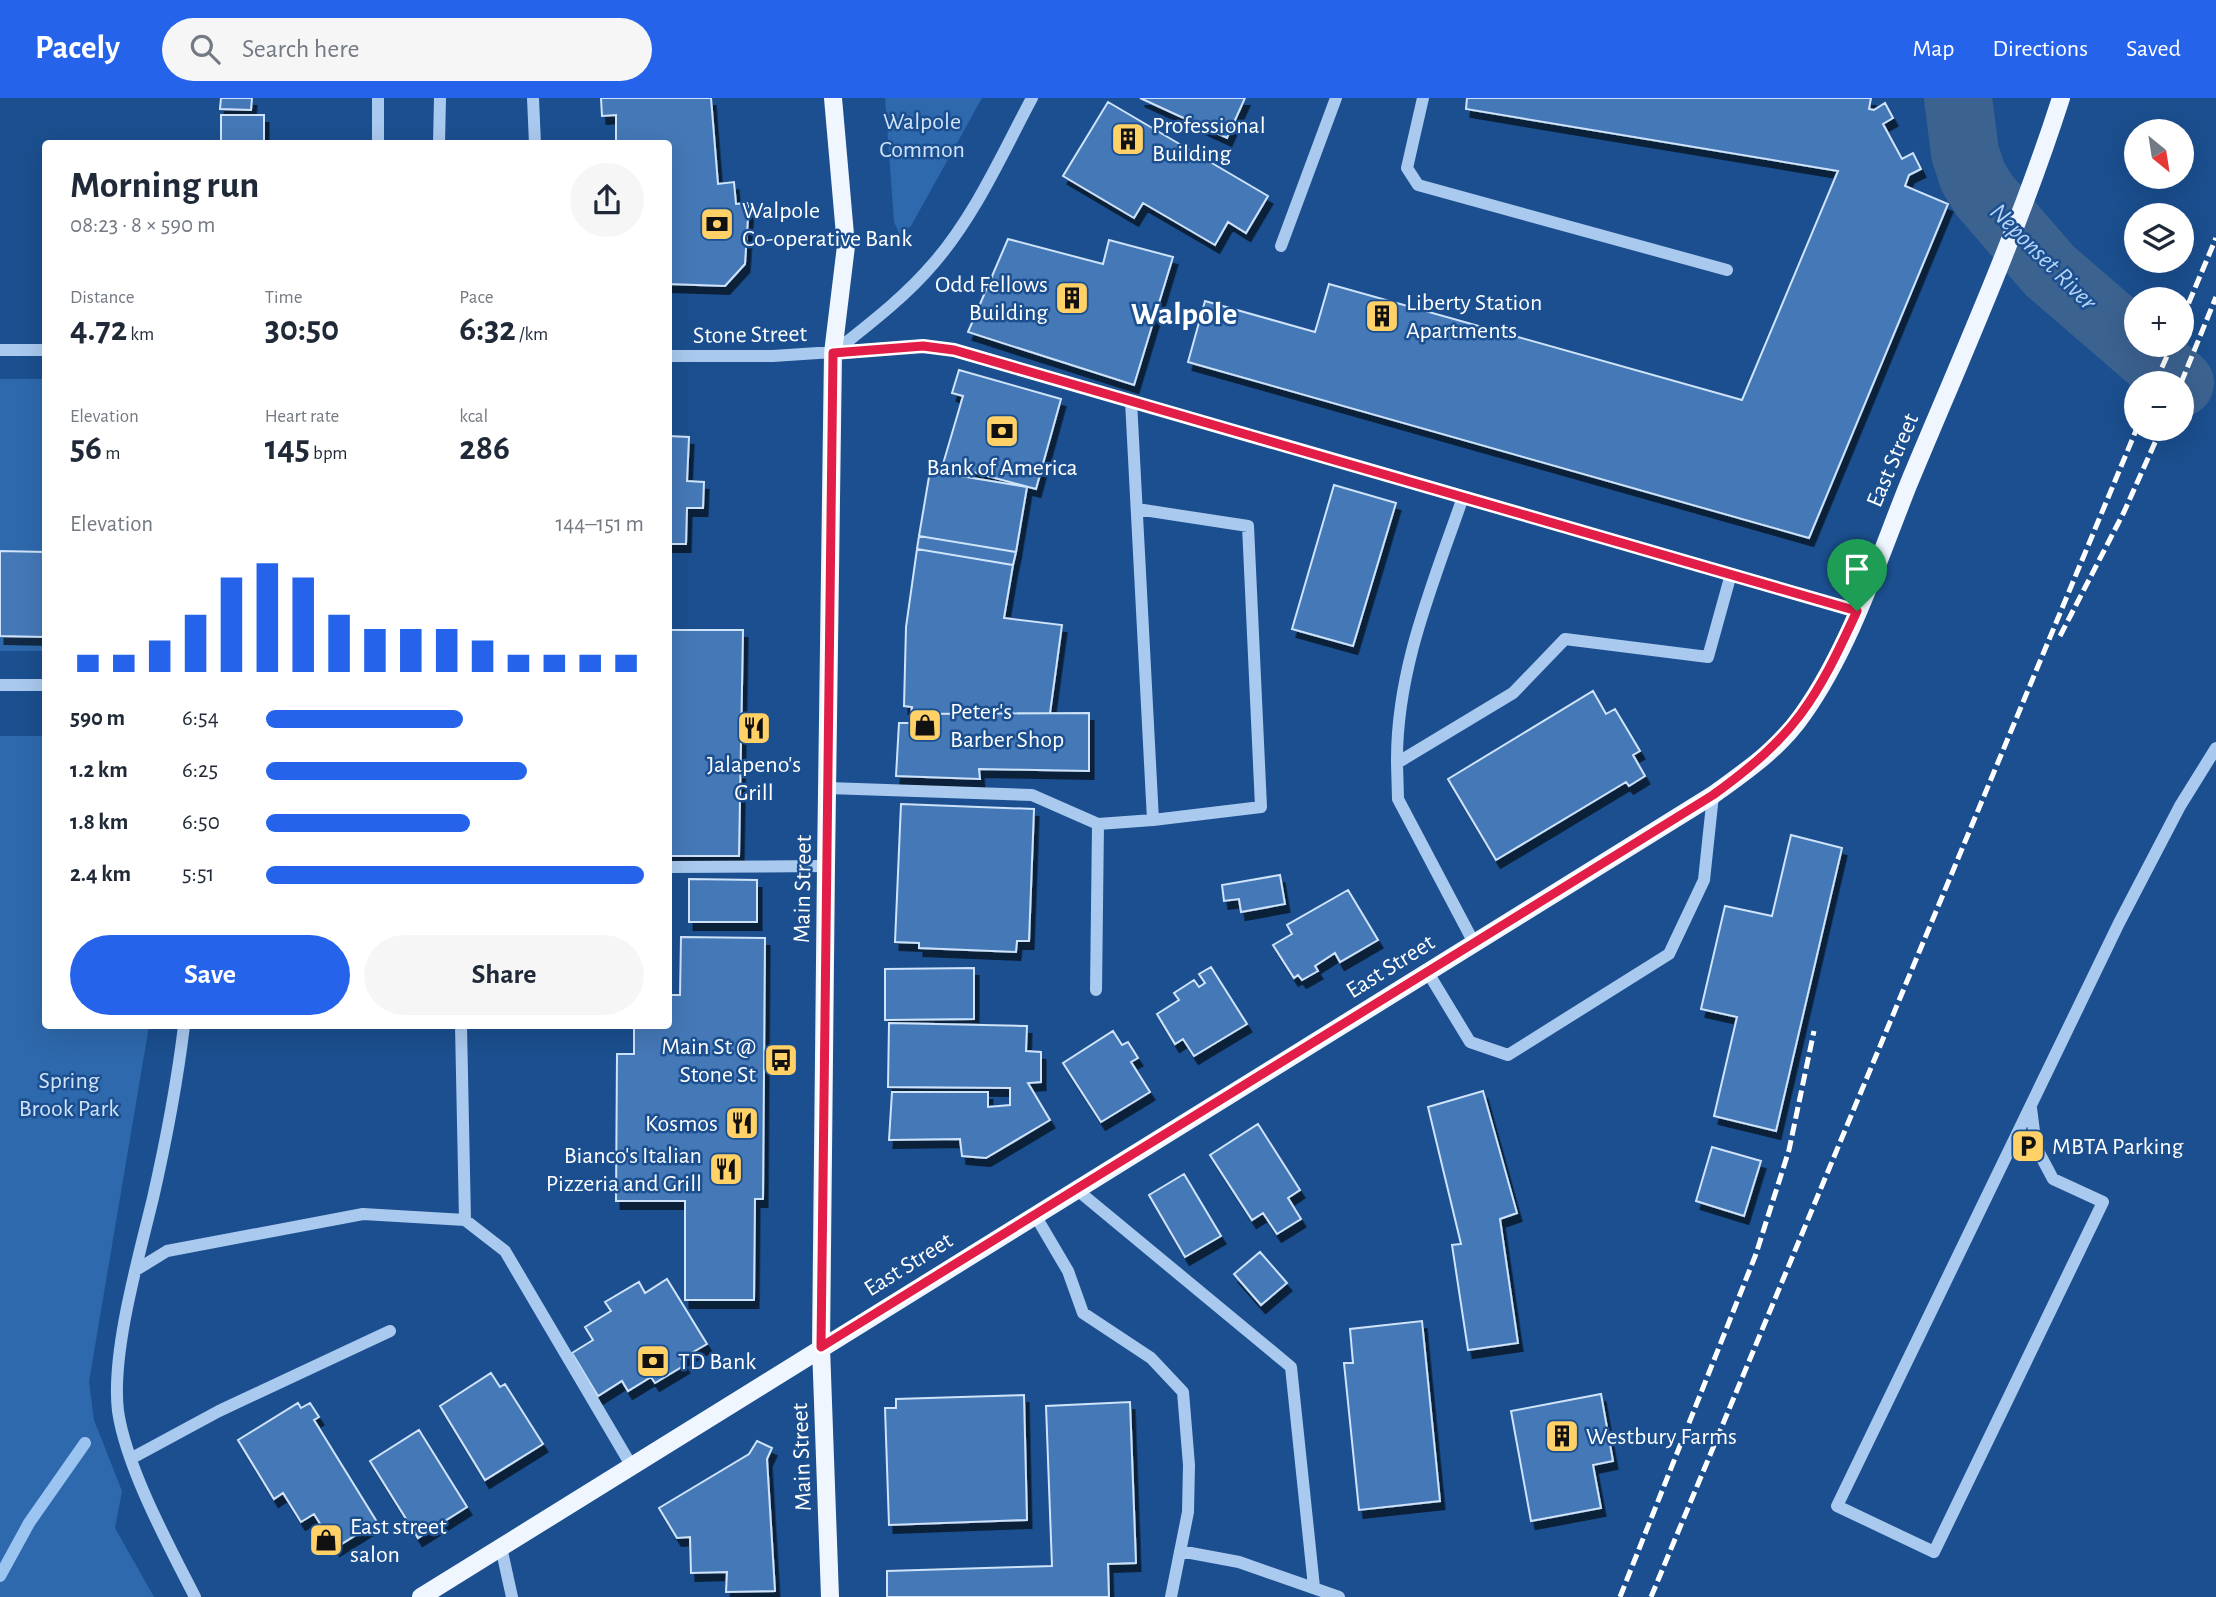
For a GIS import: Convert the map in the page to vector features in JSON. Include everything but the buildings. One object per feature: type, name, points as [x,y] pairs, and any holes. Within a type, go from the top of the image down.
[{"type":"main road","name":"Main Street","points":[[830,1597],[821,1347],[826,866],[833,353],[846,246],[833,98]]},
{"type":"main road","name":"East Street","points":[[429,1595],[631,1465],[1713,795],[1779,744],[1802,716],[1823,683],[1857,611],[2004,254],[2061,98]]},
{"type":"street","points":[[378,140],[379,98]]},
{"type":"street","points":[[439,140],[440,98]]},
{"type":"street","points":[[533,98],[535,140]]},
{"type":"street","points":[[833,353],[905,293],[934,262],[981,192],[1032,98]]},
{"type":"street","points":[[1281,246],[1336,98]]},
{"type":"street","points":[[1423,98],[1407,168],[1418,185],[1727,270]]},
{"type":"street","name":"Stone Street","points":[[672,356],[833,353],[923,346],[954,350],[1857,611]]},
{"type":"street","points":[[0,350],[42,350]]},
{"type":"street","points":[[1131,401],[1153,820]]},
{"type":"street","points":[[1463,497],[1407,661],[1397,735],[1397,763],[1398,799],[1474,943]]},
{"type":"street","points":[[828,788],[1032,795],[1098,824],[1261,807],[1248,526],[1137,509]]},
{"type":"street","points":[[1397,763],[1513,693],[1566,639],[1708,657],[1731,575]]},
{"type":"street","points":[[0,685],[42,685]]},
{"type":"street","points":[[2031,1108],[2036,1147],[2053,1179],[2104,1202],[1934,1552],[1838,1506],[2148,866],[2180,806],[2216,748]]},
{"type":"street","points":[[1427,971],[1470,1042],[1508,1055],[1669,954],[1703,880],[1713,795]]},
{"type":"street","points":[[1097,990],[1098,824]]},
{"type":"street","points":[[672,867],[826,866]]},
{"type":"street","points":[[184,1029],[162,1160],[136,1270],[121,1351],[118,1411],[132,1458],[195,1597]]},
{"type":"street","points":[[461,1029],[465,1220]]},
{"type":"street","points":[[1076,1189],[1292,1367],[1314,1587]]},
{"type":"street","points":[[136,1270],[167,1251],[363,1214],[465,1220],[505,1251],[631,1465]]},
{"type":"street","points":[[1035,1215],[1068,1272],[1083,1313],[1151,1358],[1183,1392],[1189,1465],[1188,1512],[1172,1597]]},
{"type":"street","points":[[132,1458],[219,1411],[390,1331]]},
{"type":"street","points":[[501,1547],[512,1597]]},
{"type":"street","points":[[1180,1551],[1238,1562],[1339,1597]]},
{"type":"green space","name":"Walpole Common","points":[[885,98],[982,98],[911,226],[900,235],[894,222]]},
{"type":"green space","points":[[0,379],[42,379],[42,651],[0,651]]},
{"type":"green space","name":"Spring Brook Park","points":[[0,736],[42,736],[42,1029],[148,1029],[89,1382],[94,1420],[122,1491],[115,1528],[154,1597],[0,1597]]},
{"type":"waterway","name":"Neponset River","points":[[1958,98],[1965,153],[1973,177],[1984,195],[2050,271],[2166,371]]},
{"type":"waterway","points":[[0,1576],[29,1523],[85,1443]]},
{"type":"railway","points":[[2194,290],[2216,238]]},
{"type":"railway","points":[[2186,371],[2216,297]]},
{"type":"railway","points":[[2160,371],[2167,357]]},
{"type":"railway","points":[[1651,1597],[2132,441]]},
{"type":"railway","points":[[2060,636],[2124,512],[2156,441]]},
{"type":"railway","points":[[1620,1597],[1756,1254],[1789,1150],[1814,1031]]},
{"type":"place","name":"Professional Building","points":[[1128,139]]},
{"type":"place","name":"Walpole Co-operative Bank","points":[[717,224]]},
{"type":"place","name":"Odd Fellows Building","points":[[1072,298]]},
{"type":"place","name":"Liberty Station Apartments","points":[[1382,316]]},
{"type":"place","name":"Bank of America","points":[[1002,431]]},
{"type":"place","name":"Peter's Barber Shop","points":[[925,725]]},
{"type":"place","name":"Jalapeno's Grill","points":[[754,728]]},
{"type":"place","name":"Main St @ Stone St","points":[[781,1060]]},
{"type":"place","name":"Kosmos","points":[[742,1123]]},
{"type":"place","name":"MBTA Parking","points":[[2028,1146]]},
{"type":"place","name":"Bianco's Italian Pizzeria and Grill","points":[[726,1169]]},
{"type":"place","name":"TD Bank","points":[[653,1361]]},
{"type":"place","name":"Westbury Farms","points":[[1562,1436]]},
{"type":"place","name":"East street salon","points":[[326,1540]]},
{"type":"district","name":"Walpole","points":[[1184,313]]},
{"type":"route","points":[[923,346],[954,350],[1857,611],[1823,683],[1802,716],[1779,744],[1713,795],[821,1347],[833,353],[923,346]]}]
